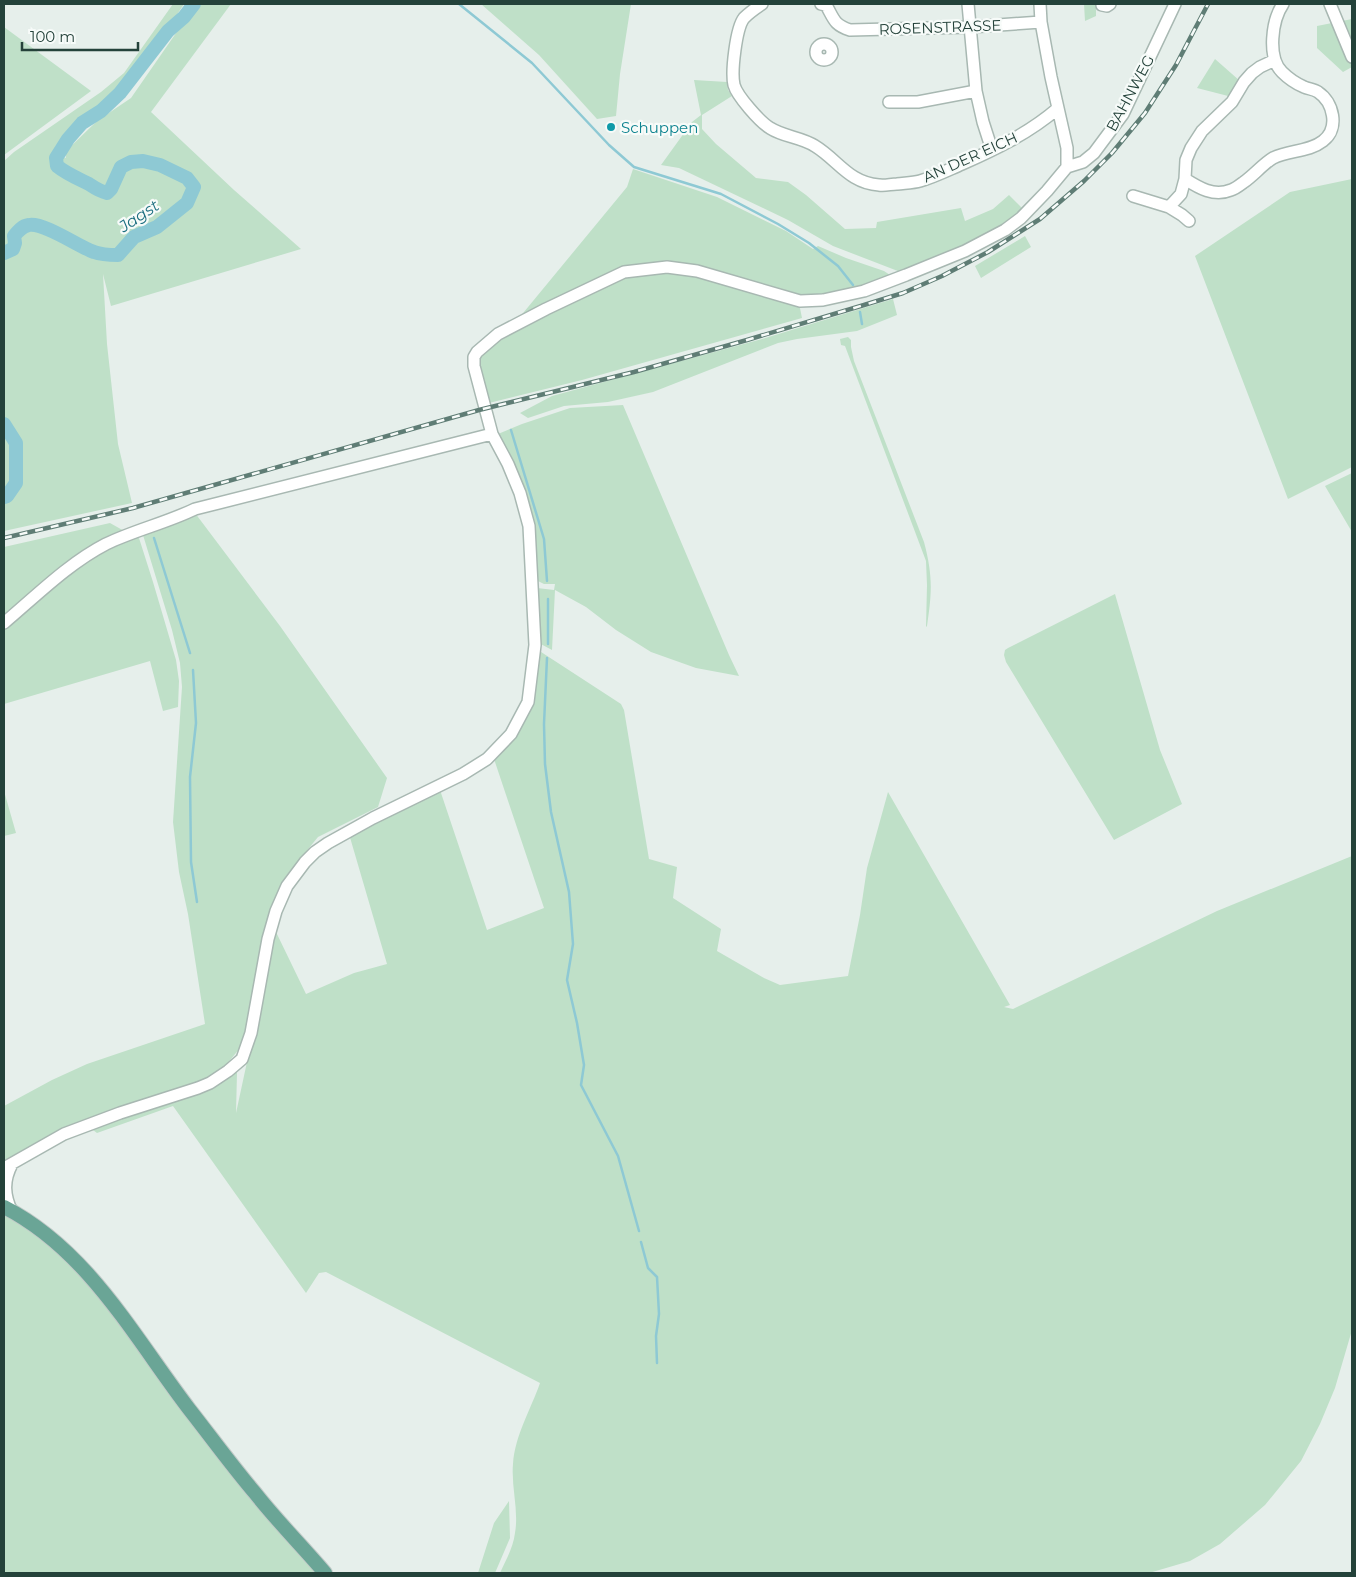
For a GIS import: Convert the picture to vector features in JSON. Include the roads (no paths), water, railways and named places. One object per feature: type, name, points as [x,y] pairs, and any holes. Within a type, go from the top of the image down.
[{"type":"main road","points":[[8,1210],[64,1249],[84,1269],[156,1361],[182,1399],[255,1494],[325,1573]]},
{"type":"street","name":"AN DER EICH","points":[[762,4],[744,19],[738,32],[735,50],[734,85],[739,95],[767,126],[779,134],[803,140],[817,147],[852,177],[868,184],[880,186],[919,181],[992,150],[1036,125],[1057,109]]},
{"type":"street","points":[[968,4],[976,91],[992,150]]},
{"type":"street","points":[[8,1210],[5,1184],[8,1166],[64,1134],[120,1113],[204,1086],[228,1071],[242,1059],[251,1033],[268,939],[276,911],[287,886],[305,862],[315,852],[373,818],[463,774],[487,759],[511,734],[528,702],[535,645],[529,526],[520,493],[508,464],[492,434],[474,366],[474,357],[477,352],[498,334],[624,272],[667,267],[696,271],[800,301],[823,300],[864,290],[906,275],[965,251],[1005,230],[1021,218],[1067,167],[1067,148],[1057,109],[1041,22],[1040,4]]},
{"type":"street","name":"BAHNWEG","points":[[1067,167],[1082,162],[1094,152],[1110,133],[1122,114],[1175,4]]},
{"type":"street","points":[[1185,179],[1201,189],[1215,193],[1231,191],[1272,159],[1312,147],[1324,140],[1332,128],[1333,115],[1328,102],[1317,91],[1302,87],[1281,71],[1275,60],[1273,40],[1275,21],[1283,4]]},
{"type":"street","points":[[1330,4],[1352,56]]},
{"type":"street","points":[[826,6],[833,20],[840,27],[828,45]]},
{"type":"street","name":"ROSENSTRASSE","points":[[840,27],[850,30],[970,27],[1041,22]]},
{"type":"street","points":[[1169,207],[1181,194],[1185,179],[1186,160],[1202,131],[1232,102],[1252,73],[1275,60]]},
{"type":"street","points":[[889,102],[918,102],[976,91]]},
{"type":"street","points":[[1133,196],[1169,207],[1189,221]]},
{"type":"street","points":[[4,623],[86,556],[106,544],[139,529],[178,517],[195,509],[492,434]]},
{"type":"waterway","name":"Jagst","points":[[4,253],[13,249],[15,243],[14,236],[20,229],[29,225],[35,225],[52,231],[94,252],[118,255],[134,237],[157,227],[187,203],[194,187],[187,178],[160,165],[143,161],[131,162],[121,167],[111,189],[107,193],[61,169],[57,166],[56,158],[68,139],[82,123],[101,111],[120,93],[168,31],[184,17],[194,4]]},
{"type":"waterway","points":[[459,4],[532,63],[609,145],[634,167],[721,194],[778,224],[809,243],[838,266],[853,285]]},
{"type":"waterway","points":[[860,312],[862,324]]},
{"type":"waterway","name":"Jagst","points":[[4,424],[16,443],[16,483],[7,496],[4,497]]},
{"type":"waterway","points":[[511,430],[544,539],[547,581]]},
{"type":"waterway","points":[[154,538],[190,653]]},
{"type":"waterway","points":[[548,599],[548,644]]},
{"type":"waterway","points":[[547,658],[544,724],[545,764],[551,812],[569,892],[573,944],[567,980],[584,1065],[581,1085],[618,1156],[639,1231]]},
{"type":"waterway","points":[[193,670],[196,723],[190,777],[191,862],[197,902]]},
{"type":"waterway","points":[[641,1242],[648,1268],[657,1277],[659,1314],[656,1336],[657,1363]]},
{"type":"railway","points":[[4,538],[133,508],[479,410],[634,372],[903,293],[942,276],[988,252],[1040,219],[1084,181],[1112,153],[1145,113],[1176,65],[1208,4]]},
{"type":"place","name":"Schuppen","points":[[611,127]]}]
